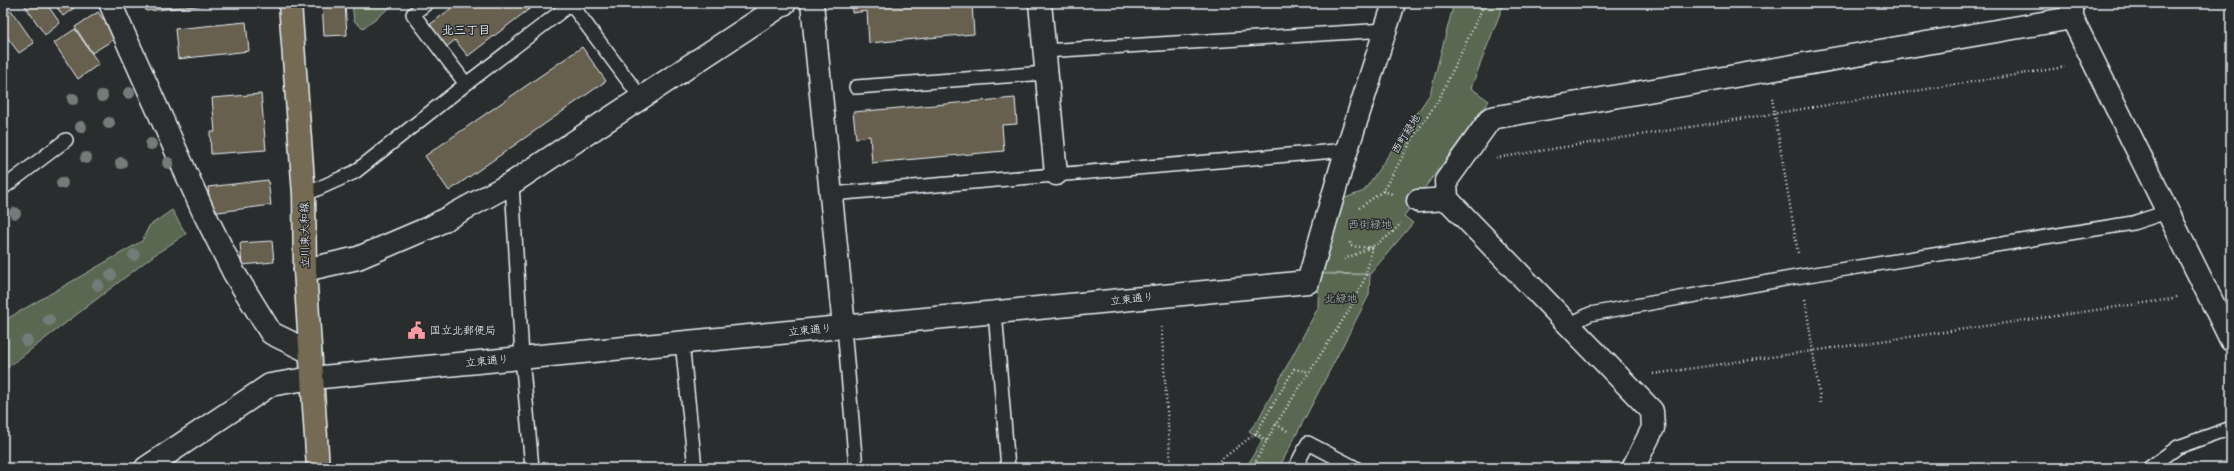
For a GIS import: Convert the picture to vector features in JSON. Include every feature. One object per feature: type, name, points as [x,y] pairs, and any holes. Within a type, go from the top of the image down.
[{"type":"main road","name":"立川東大和線","points":[[290,3],[304,195],[305,270],[318,468]]},
{"type":"street","points":[[110,3],[203,211],[234,273],[271,333],[310,352]]},
{"type":"street","points":[[305,270],[358,258],[433,226],[512,183],[785,3]]},
{"type":"street","points":[[812,3],[844,327]]},
{"type":"street","points":[[1040,3],[1056,174]]},
{"type":"street","points":[[1308,282],[1347,150],[1394,3]]},
{"type":"street","points":[[1633,468],[1653,428],[1652,411],[1447,199],[1446,181],[1472,143],[1492,118],[1767,70],[2072,11],[2094,62],[2231,340]]},
{"type":"street","points":[[1418,201],[1447,199]]},
{"type":"street","name":"立東通り","points":[[146,468],[270,385],[312,378],[1308,282]]},
{"type":"lane","points":[[427,3],[413,14],[466,84]]},
{"type":"lane","points":[[304,195],[355,172],[466,84],[572,3],[641,98]]},
{"type":"lane","points":[[856,86],[1045,62],[1386,30]]},
{"type":"lane","points":[[3,188],[66,140]]},
{"type":"lane","points":[[831,194],[1347,150]]},
{"type":"lane","points":[[512,183],[522,357],[532,468]]},
{"type":"lane","points":[[1569,325],[1590,314],[1802,276],[2133,222],[2167,212]]},
{"type":"lane","points":[[995,312],[1008,468]]},
{"type":"lane","points":[[844,327],[856,468]]},
{"type":"lane","points":[[682,342],[695,468]]},
{"type":"lane","points":[[2149,468],[2178,447],[2231,428]]},
{"type":"lane","points":[[1295,468],[1308,443],[1356,468]]},
{"type":"path","name":"西町緑地","points":[[1356,214],[1359,208],[1383,191],[1416,133],[1439,100],[1485,3]]},
{"type":"path","points":[[1472,143],[1493,159],[2094,62]]},
{"type":"path","points":[[1767,70],[1802,276],[1821,405]]},
{"type":"path","points":[[1308,282],[1344,259],[1372,248],[1394,231],[1418,201]]},
{"type":"path","points":[[1348,239],[1352,246],[1372,248]]},
{"type":"path","points":[[1252,468],[1309,372],[1348,312],[1365,278],[1372,248]]},
{"type":"path","points":[[1159,296],[1171,468]]},
{"type":"path","points":[[1678,370],[2172,298]]},
{"type":"path","points":[[1210,468],[1256,433],[1294,369],[1309,372]]},
{"type":"path","points":[[1256,433],[1267,441]]},
{"type":"green space","points":[[352,3],[396,3],[363,28],[354,21]]},
{"type":"green space","name":"西街緑地","points":[[1454,3],[1504,3],[1471,88],[1489,101],[1404,216],[1413,223],[1370,274],[1319,273],[1345,198],[1364,191],[1430,94]]},
{"type":"green space","points":[[172,210],[186,234],[153,256],[3,371],[3,321],[142,241],[149,226]]},
{"type":"green space","name":"北緑地","points":[[1319,274],[1370,275],[1369,295],[1279,468],[1246,468],[1262,440],[1249,431],[1258,420],[1318,308]]},
{"type":"building","points":[[23,3],[46,3],[60,23],[45,35]]},
{"type":"building","points":[[54,3],[81,3],[63,16]]},
{"type":"building","points":[[145,3],[227,3],[146,11]]},
{"type":"building","points":[[322,3],[345,3],[347,35],[324,36]]},
{"type":"building","points":[[458,3],[537,3],[468,56],[455,40],[445,48],[428,26]]},
{"type":"building","points":[[852,3],[983,3],[972,4],[974,34],[869,43],[867,11],[852,13]]},
{"type":"building","points":[[11,10],[34,43],[19,53],[3,32],[3,15]]},
{"type":"building","points":[[98,12],[116,38],[92,53],[75,27]]},
{"type":"building","points":[[246,22],[249,51],[178,59],[175,29]]},
{"type":"building","points":[[75,29],[99,64],[78,79],[54,43]]},
{"type":"building","points":[[582,47],[606,81],[449,191],[425,156]]},
{"type":"building","points":[[261,94],[266,150],[211,154],[210,132],[215,132],[212,98]]},
{"type":"building","points":[[1015,98],[1017,124],[1002,125],[1004,151],[872,163],[870,136],[856,138],[853,112]]},
{"type":"building","points":[[268,180],[271,205],[211,213],[208,187]]},
{"type":"building","points":[[272,241],[274,262],[242,265],[240,243]]},
{"type":"place","name":"国立北郵便局","points":[[417,330]]},
{"type":"district","name":"北三丁目","points":[[466,30]]}]
